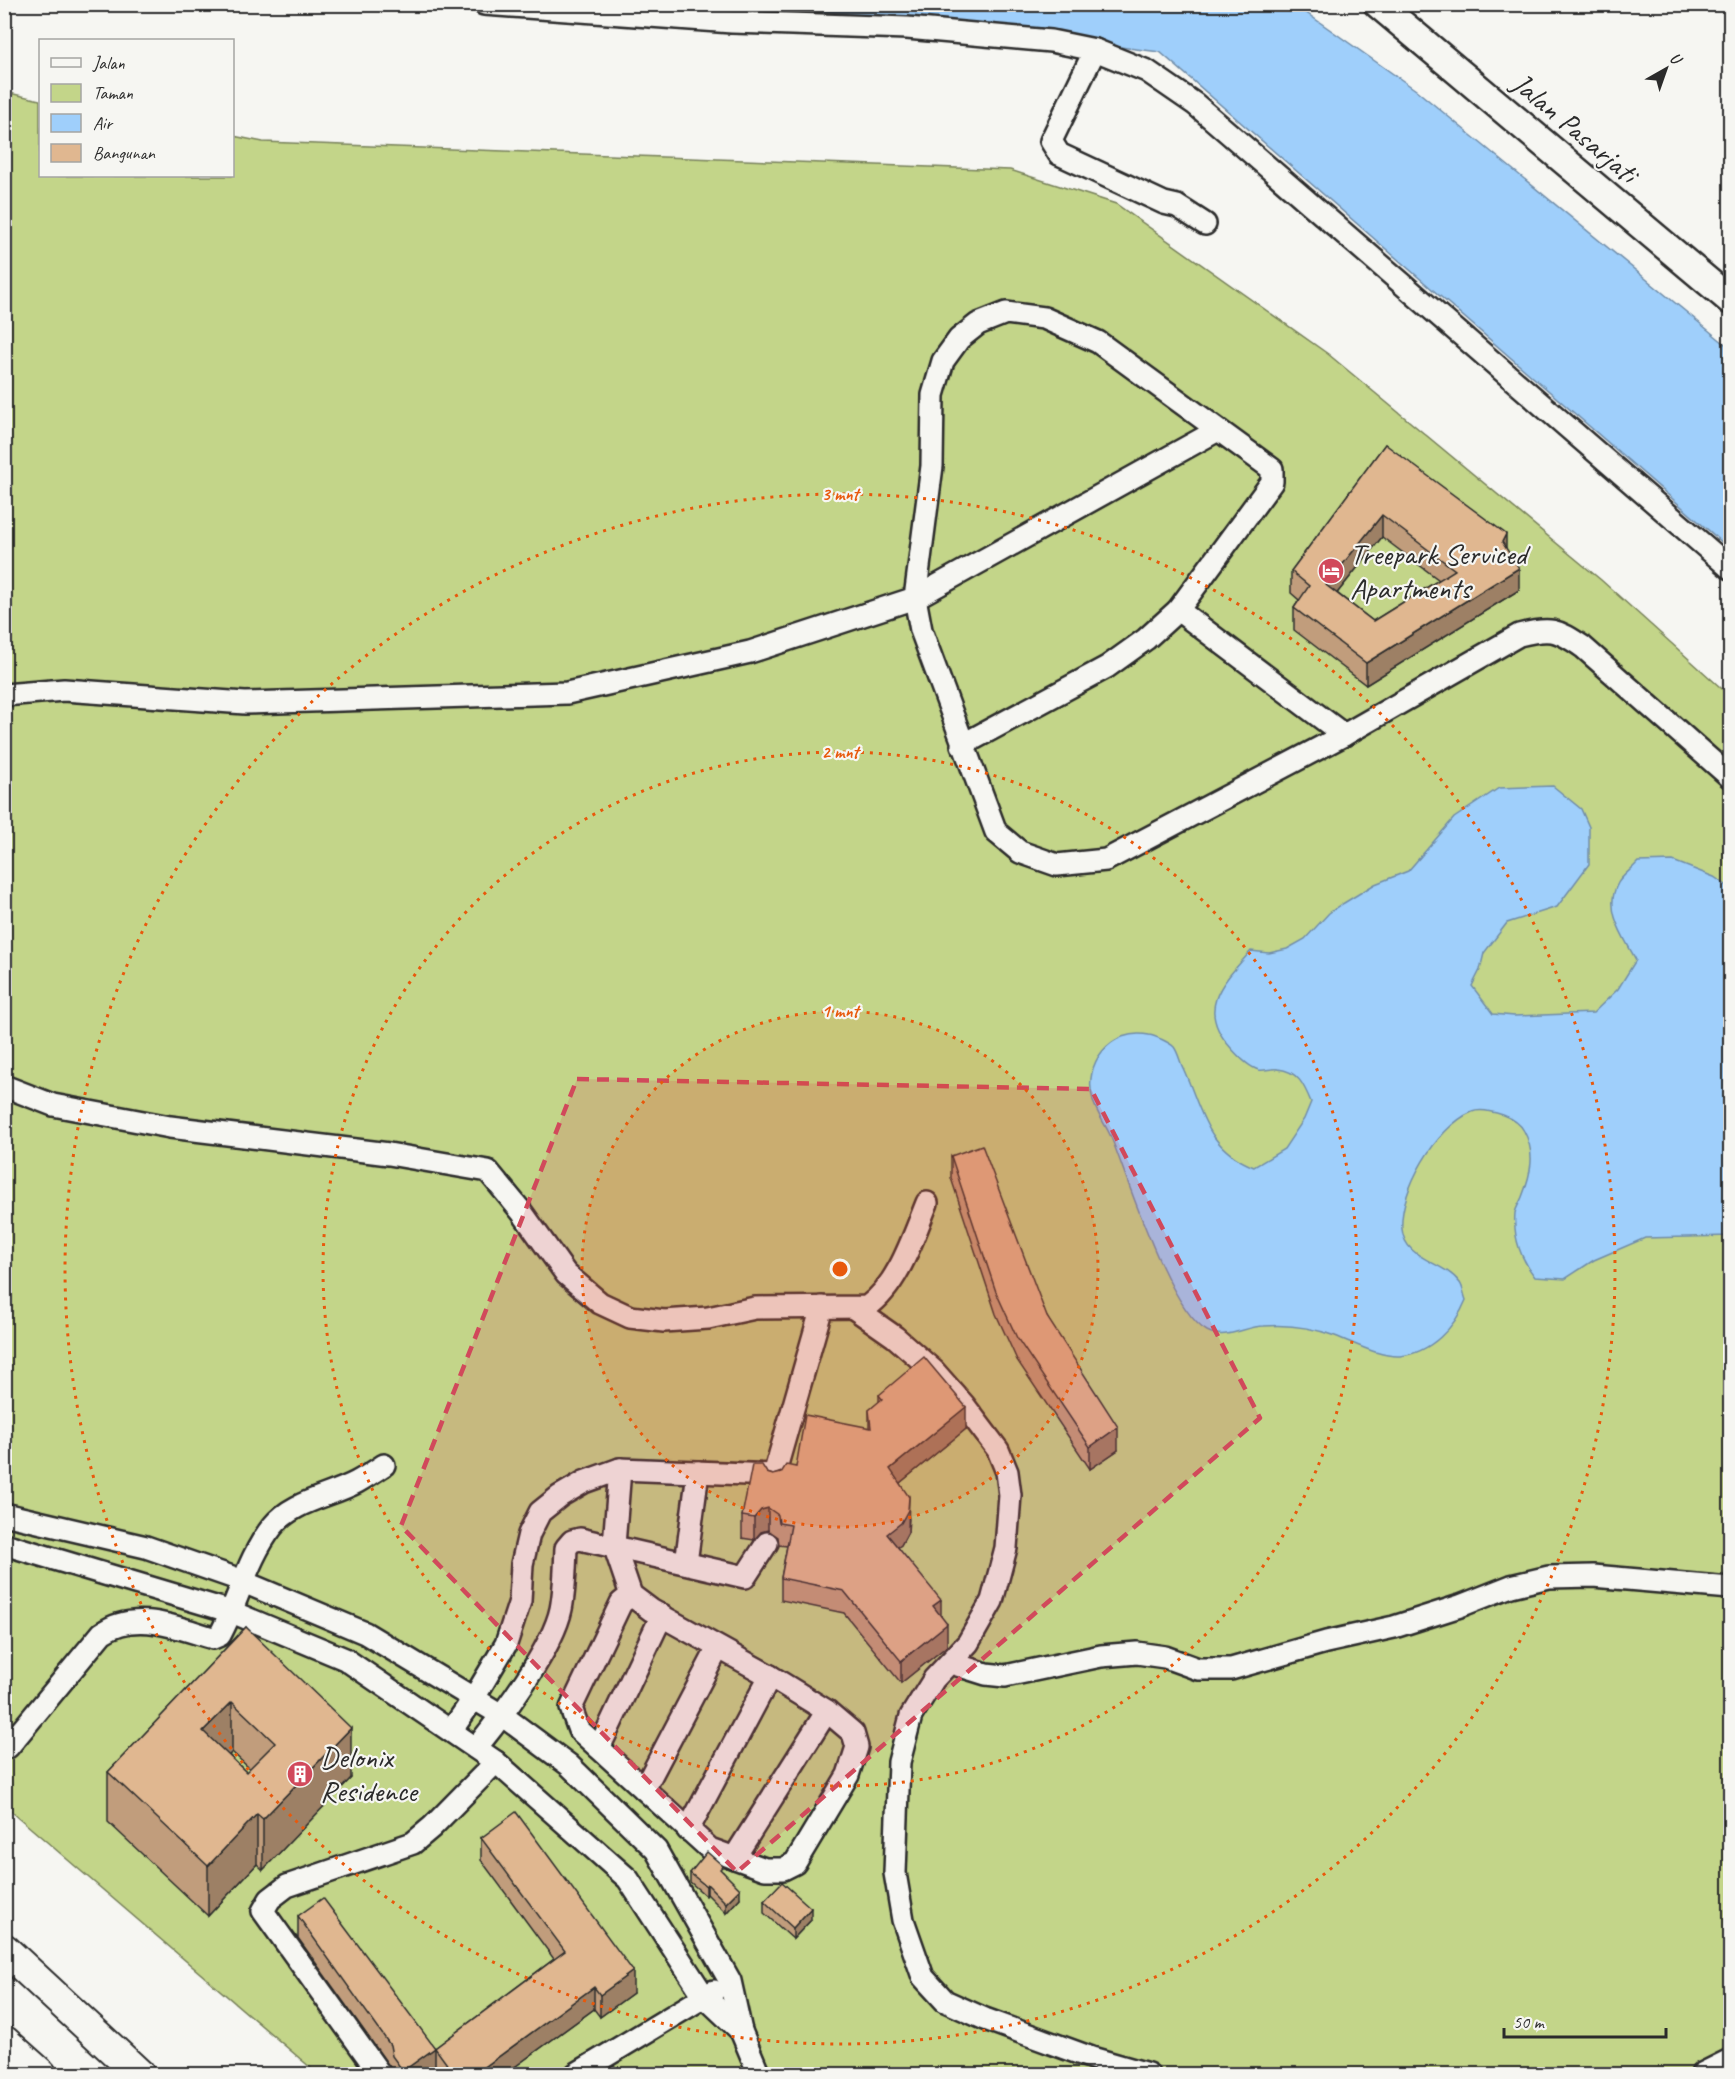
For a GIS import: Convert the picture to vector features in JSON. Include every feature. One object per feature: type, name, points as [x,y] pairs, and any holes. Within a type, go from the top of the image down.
[{"type":"highway","points":[[4,1949],[139,2074]]},
{"type":"highway","points":[[4,2041],[41,2074]]},
{"type":"main road","name":"Jalan Pasarjati","points":[[1378,4],[1731,300]]},
{"type":"street","points":[[484,4],[732,22],[907,27],[1051,40],[1095,50],[1146,71],[1195,104],[1731,568]]},
{"type":"street","points":[[1095,50],[1051,141],[1054,148],[1059,154],[1164,203],[1177,206],[1205,224]]},
{"type":"street","points":[[962,745],[1107,666],[1146,639],[1178,610],[1272,482],[1272,469],[1098,342],[1044,318],[1005,313],[978,324],[959,339],[943,361],[933,395],[932,466],[915,598],[921,630],[962,745],[996,832],[1020,852],[1057,865],[1106,860],[1344,735],[1519,635],[1542,629],[1560,631],[1583,647],[1731,777]]},
{"type":"street","points":[[4,695],[64,690],[245,704],[567,693],[750,652],[915,598],[1218,430]]},
{"type":"street","points":[[1178,610],[1344,735]]},
{"type":"street","points":[[4,1086],[53,1105],[170,1127],[389,1154],[488,1171],[521,1211],[566,1274],[600,1303],[630,1317],[664,1321],[708,1318],[755,1308],[855,1309],[867,1307],[877,1300],[901,1264],[927,1203]]},
{"type":"street","points":[[451,1731],[474,1698],[506,1644],[520,1601],[522,1564],[529,1534],[540,1512],[560,1496],[584,1482],[620,1469],[698,1472],[774,1480],[822,1307]]},
{"type":"street","points":[[855,1309],[895,1337],[934,1371],[998,1450],[1006,1472],[1010,1495],[1009,1524],[995,1591],[968,1643],[934,1679],[911,1716],[899,1762],[895,1873],[903,1920],[923,1977],[945,2001],[985,2019],[1092,2058],[1148,2074]]},
{"type":"street","points":[[8,1747],[102,1633],[113,1625],[149,1620],[213,1638],[220,1635],[232,1612],[241,1581],[272,1526],[300,1505],[355,1483],[384,1465]]},
{"type":"street","points":[[620,1469],[614,1545],[631,1595],[827,1711],[853,1733],[857,1747],[848,1775],[795,1863],[783,1869],[765,1869],[710,1849],[579,1730],[571,1708],[621,1603],[631,1595]]},
{"type":"street","points":[[686,1563],[698,1472]]},
{"type":"street","points":[[4,1514],[146,1547],[241,1581],[364,1633],[502,1716],[569,1765],[656,1850],[730,1981],[741,2031],[759,2074]]},
{"type":"street","points":[[477,1748],[502,1716],[546,1644],[561,1611],[566,1548],[572,1541],[580,1539],[614,1545],[745,1577],[767,1542]]},
{"type":"street","points":[[4,1544],[232,1612],[345,1659],[496,1762],[628,1879],[704,1996],[741,2031]]},
{"type":"street","points":[[951,1663],[986,1674],[1005,1676],[1101,1656],[1137,1653],[1165,1657],[1198,1669],[1231,1669],[1326,1642],[1394,1628],[1511,1586],[1549,1577],[1593,1576],[1731,1588]]},
{"type":"street","points":[[599,1748],[662,1615]]},
{"type":"street","points":[[644,1789],[718,1648]]},
{"type":"street","points":[[688,1830],[770,1676]]},
{"type":"street","points":[[734,1858],[827,1711]]},
{"type":"street","points":[[380,2074],[263,1911],[270,1899],[286,1886],[413,1843],[432,1827],[496,1762]]},
{"type":"street","points":[[576,2074],[730,1981]]},
{"type":"street","points":[[1701,2074],[1731,2060]]},
{"type":"highlighted area","points":[[577,1079],[1091,1089],[1260,1418],[737,1872],[401,1526]]},
{"type":"green space","points":[[5,92],[39,100],[39,177],[234,177],[234,136],[263,142],[1010,170],[1116,204],[1328,354],[1601,580],[1730,696],[1730,2074],[318,2074],[5,1806]]},
{"type":"water","points":[[718,5],[1295,5],[1416,90],[1730,348],[1730,549],[1160,52],[846,13]]},
{"type":"water","points":[[1553,786],[1581,809],[1589,827],[1589,864],[1557,907],[1507,923],[1484,953],[1480,970],[1472,986],[1493,1014],[1514,1016],[1593,1013],[1618,989],[1636,960],[1621,933],[1613,903],[1618,883],[1638,862],[1673,861],[1714,877],[1730,888],[1730,1236],[1645,1238],[1594,1260],[1565,1279],[1535,1277],[1519,1247],[1515,1231],[1516,1211],[1530,1172],[1531,1155],[1528,1139],[1518,1123],[1512,1119],[1483,1110],[1476,1111],[1445,1131],[1433,1146],[1413,1179],[1403,1214],[1402,1229],[1410,1248],[1453,1275],[1460,1283],[1466,1300],[1455,1320],[1432,1344],[1411,1354],[1392,1356],[1309,1328],[1282,1325],[1257,1327],[1228,1334],[1214,1334],[1207,1331],[1193,1318],[1178,1298],[1164,1271],[1111,1137],[1096,1110],[1091,1087],[1096,1062],[1103,1051],[1123,1037],[1135,1034],[1149,1035],[1162,1040],[1175,1049],[1207,1126],[1225,1149],[1254,1167],[1284,1149],[1304,1119],[1311,1102],[1303,1085],[1291,1073],[1276,1069],[1259,1070],[1251,1066],[1231,1048],[1220,1034],[1215,1021],[1214,1009],[1222,985],[1251,951],[1269,953],[1287,949],[1305,939],[1329,913],[1344,903],[1375,884],[1408,871],[1454,818],[1499,788]]},
{"type":"building","name":"Treepark Serviced Apartments","points":[[1385,444],[1506,534],[1502,542],[1519,568],[1366,663],[1294,608],[1309,586],[1291,571]],"holes":[[[1382,515],[1455,570],[1373,621],[1326,585]]]},
{"type":"building","points":[[982,1145],[1047,1317],[1118,1427],[1090,1447],[1017,1338],[996,1292],[951,1156]]},
{"type":"building","points":[[924,1357],[966,1407],[890,1469],[909,1497],[908,1510],[901,1523],[887,1534],[941,1600],[933,1606],[947,1624],[901,1661],[844,1591],[781,1578],[791,1525],[779,1523],[778,1515],[768,1508],[761,1510],[754,1518],[742,1516],[752,1465],[762,1465],[767,1473],[773,1475],[781,1473],[786,1465],[796,1467],[805,1415],[871,1428],[869,1410],[882,1399],[879,1395]]},
{"type":"building","points":[[246,1627],[351,1728],[263,1819],[257,1814],[208,1866],[108,1772]],"holes":[[[232,1702],[275,1743],[246,1772],[203,1731]]]},
{"type":"building","points":[[516,1812],[633,1971],[600,1995],[594,1987],[475,2074],[454,2074],[435,2048],[565,1951],[481,1838]]},
{"type":"building","points":[[707,1852],[723,1866],[720,1869],[740,1889],[726,1903],[707,1884],[706,1886],[690,1873]]},
{"type":"building","points":[[782,1882],[811,1908],[793,1928],[764,1901]]},
{"type":"building","points":[[323,1898],[435,2048],[403,2071],[392,2056],[390,2045],[298,1916]]},
{"type":"place","name":"Treepark Serviced Apartments","points":[[1331,571]]},
{"type":"place","name":"Delonix Residence","points":[[300,1774]]}]
